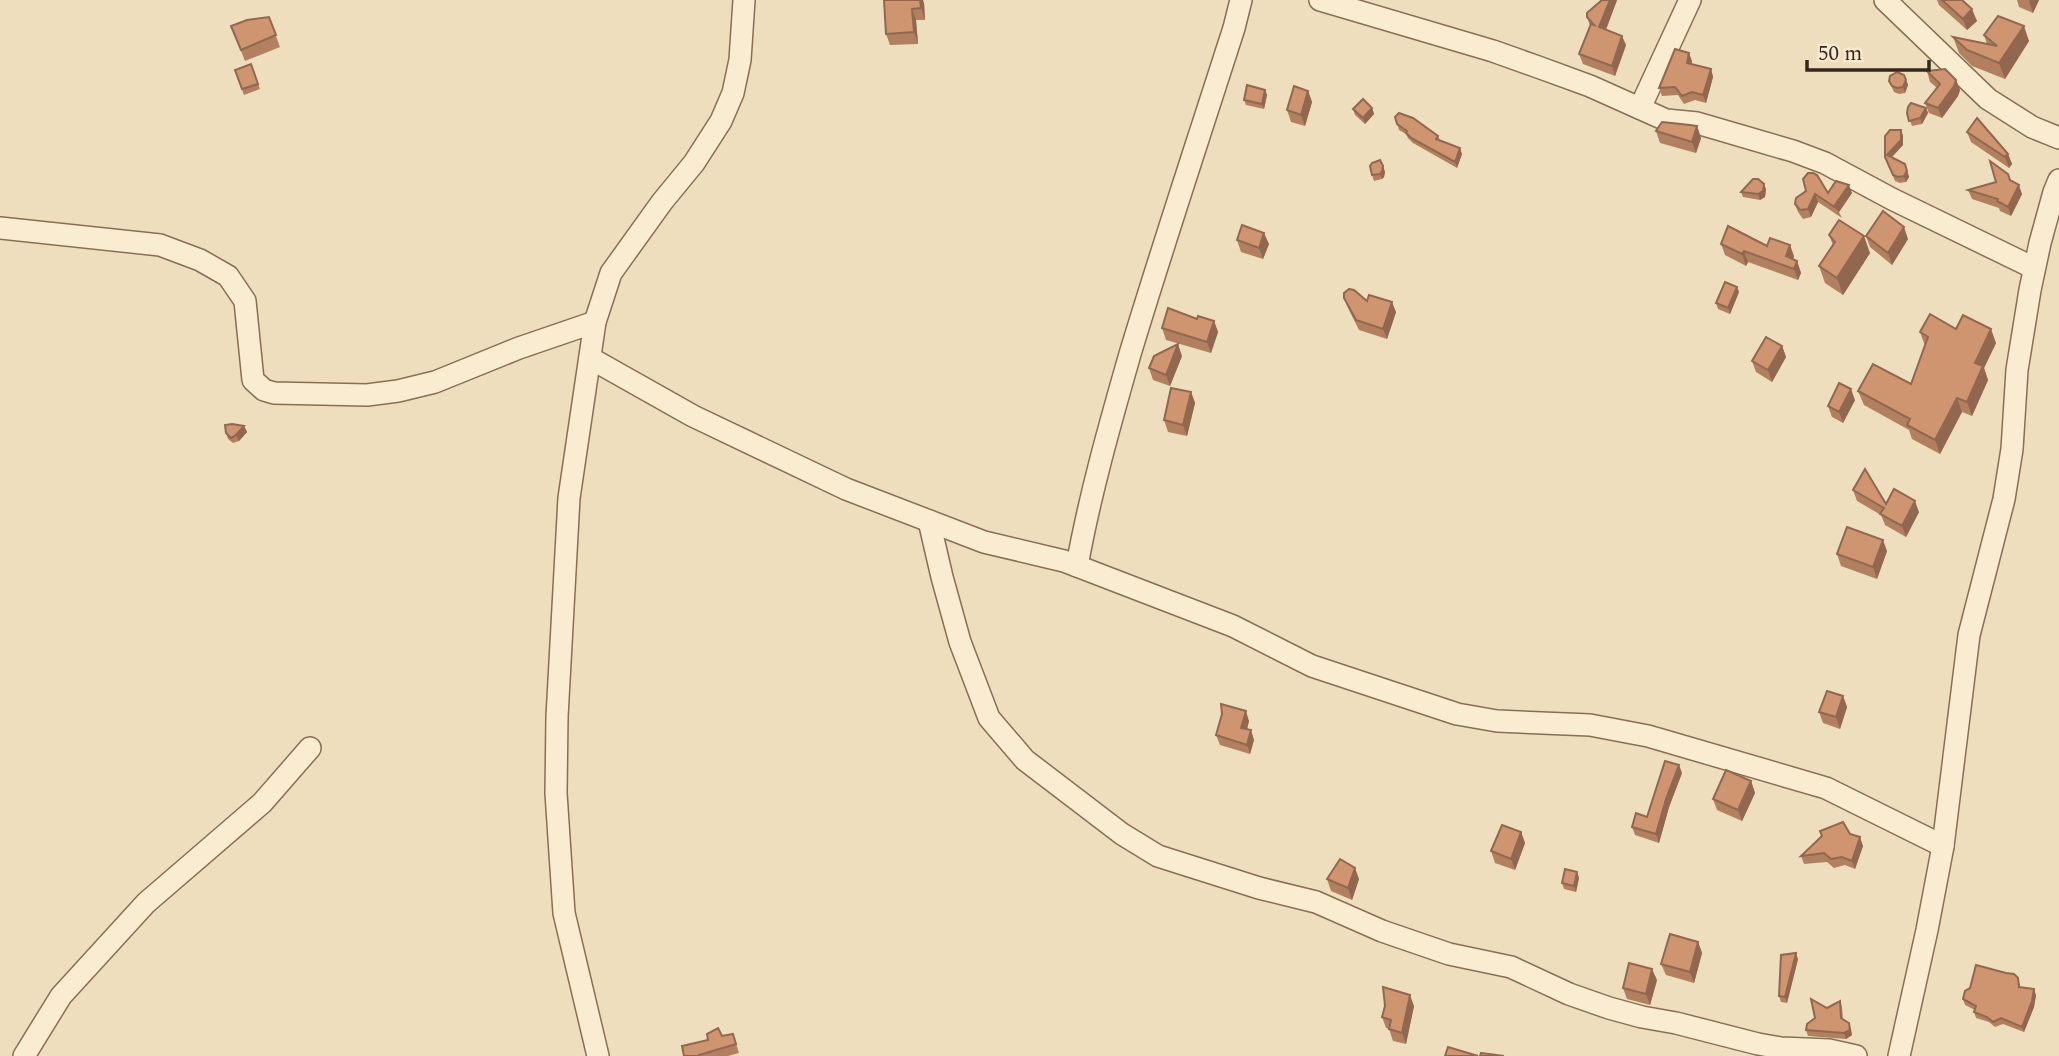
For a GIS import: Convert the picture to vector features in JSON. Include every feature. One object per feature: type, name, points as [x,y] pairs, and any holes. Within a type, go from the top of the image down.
[{"type":"street","points":[[598,1056],[564,913],[556,793],[557,717],[569,498],[595,322],[611,273],[694,163],[722,121],[733,93],[740,60],[744,0]]},
{"type":"street","points":[[1077,566],[1087,510],[1114,410],[1241,0]]},
{"type":"street","points":[[1320,0],[1493,51],[1590,86],[1666,120],[1698,123],[1793,151],[1825,163],[1903,205],[2035,268]]},
{"type":"street","points":[[1640,108],[1689,0]]},
{"type":"street","points":[[1885,0],[1988,99],[2032,127],[2059,138]]},
{"type":"street","points":[[1899,1056],[1943,846],[1969,635],[2004,499],[2012,449],[2017,370],[2035,268],[2059,180]]},
{"type":"street","points":[[0,228],[160,245],[200,260],[228,276],[245,301],[253,380],[264,390],[274,393],[367,395],[398,391],[435,382],[519,348],[595,322]]},
{"type":"street","points":[[590,358],[693,416],[846,489],[984,541],[1064,561],[1233,626],[1312,666],[1457,714],[1497,721],[1590,725],[1648,736],[1826,789],[1943,846]]},
{"type":"street","points":[[929,521],[960,642],[989,718],[1025,760],[1122,834],[1158,856],[1259,888],[1315,902],[1382,931],[1448,954],[1511,967],[1569,994],[1620,1011],[1758,1044],[1856,1056]]},
{"type":"street","points":[[24,1056],[61,996],[146,903],[262,803],[310,748]]},
{"type":"building","points":[[884,0],[920,0],[921,8],[912,9],[914,32],[886,34]]},
{"type":"building","points":[[1602,0],[1610,0],[1599,27],[1622,36],[1612,66],[1579,54],[1591,24],[1594,25],[1587,13]]},
{"type":"building","points":[[1942,0],[1962,0],[1972,9],[1963,19]]},
{"type":"building","points":[[1998,16],[2024,26],[1999,63],[1967,50],[1953,37],[1997,46],[1984,35]]},
{"type":"building","points":[[269,17],[276,35],[241,50],[231,26],[247,20]]},
{"type":"building","points":[[1675,49],[1689,53],[1687,63],[1711,69],[1703,95],[1692,92],[1682,96],[1675,87],[1659,88]]},
{"type":"building","points":[[251,64],[258,84],[242,89],[235,70]]},
{"type":"building","points":[[1945,69],[1956,80],[1938,108],[1925,103],[1940,84],[1927,71]]},
{"type":"building","points":[[1897,72],[1904,75],[1906,80],[1903,87],[1892,86],[1889,81],[1890,76]]},
{"type":"building","points":[[1247,85],[1265,90],[1262,104],[1244,100]]},
{"type":"building","points":[[1294,86],[1308,91],[1301,115],[1287,110]]},
{"type":"building","points":[[1363,99],[1372,108],[1363,118],[1353,109]]},
{"type":"building","points":[[1911,103],[1926,108],[1920,118],[1909,121],[1907,113]]},
{"type":"building","points":[[1399,113],[1413,118],[1438,136],[1436,139],[1460,148],[1455,162],[1411,138],[1407,131],[1397,124],[1395,117]]},
{"type":"building","points":[[1977,118],[2008,154],[2005,157],[1967,132]]},
{"type":"building","points":[[1662,122],[1697,126],[1692,142],[1656,131]]},
{"type":"building","points":[[1890,130],[1901,130],[1901,140],[1887,155],[1905,164],[1907,171],[1904,176],[1893,175],[1885,157],[1885,136]]},
{"type":"building","points":[[1380,160],[1382,172],[1372,175],[1370,166]]},
{"type":"building","points":[[1990,161],[2019,185],[2008,207],[1997,201],[1998,199],[1968,190],[1996,182]]},
{"type":"building","points":[[1808,173],[1817,175],[1828,193],[1836,181],[1849,185],[1835,205],[1839,210],[1815,194],[1808,209],[1800,210],[1795,204],[1796,198],[1806,191],[1803,179]]},
{"type":"building","points":[[1753,179],[1764,184],[1763,191],[1758,194],[1741,192]]},
{"type":"building","points":[[1883,211],[1904,227],[1888,253],[1866,236]]},
{"type":"building","points":[[1839,220],[1864,236],[1837,278],[1819,266],[1835,242],[1829,235]]},
{"type":"building","points":[[1242,225],[1264,233],[1259,248],[1237,240]]},
{"type":"building","points":[[1728,226],[1767,246],[1770,238],[1790,245],[1786,256],[1797,261],[1794,269],[1744,251],[1742,254],[1721,244]]},
{"type":"building","points":[[1725,282],[1737,287],[1728,308],[1716,303]]},
{"type":"building","points":[[1349,289],[1367,301],[1369,295],[1392,302],[1383,329],[1356,320],[1344,298],[1344,293]]},
{"type":"building","points":[[1168,308],[1197,319],[1198,316],[1214,321],[1207,342],[1162,328]]},
{"type":"building","points":[[1930,314],[1956,329],[1963,315],[1991,329],[1975,363],[1983,366],[1967,402],[1957,398],[1935,440],[1907,425],[1910,419],[1858,391],[1873,364],[1911,384],[1928,337],[1920,332]]},
{"type":"building","points":[[1766,337],[1782,346],[1768,370],[1752,361]]},
{"type":"building","points":[[1178,344],[1166,375],[1149,368],[1154,356]]},
{"type":"building","points":[[1839,383],[1851,389],[1839,412],[1828,406]]},
{"type":"building","points":[[1171,388],[1191,392],[1183,425],[1164,420]]},
{"type":"building","points":[[225,425],[244,426],[231,438],[226,433]]},
{"type":"building","points":[[1865,469],[1886,504],[1894,489],[1915,501],[1902,526],[1880,514],[1884,508],[1853,490]]},
{"type":"building","points":[[1847,527],[1883,540],[1873,567],[1837,554]]},
{"type":"building","points":[[1827,691],[1843,696],[1836,717],[1819,712]]},
{"type":"building","points":[[1221,704],[1246,711],[1241,728],[1251,730],[1247,745],[1216,735],[1222,714]]},
{"type":"building","points":[[1665,761],[1679,765],[1656,834],[1632,827],[1636,813],[1647,817]]},
{"type":"building","points":[[1726,770],[1751,781],[1738,810],[1713,799]]},
{"type":"building","points":[[1843,822],[1850,834],[1860,837],[1852,861],[1842,857],[1831,859],[1824,853],[1801,856],[1822,836],[1820,831]]},
{"type":"building","points":[[1502,825],[1521,832],[1511,859],[1491,851]]},
{"type":"building","points":[[1340,859],[1355,868],[1348,888],[1327,879]]},
{"type":"building","points":[[1565,869],[1577,872],[1574,886],[1562,883]]},
{"type":"building","points":[[1670,934],[1698,942],[1690,972],[1661,964]]},
{"type":"building","points":[[1796,953],[1785,997],[1779,996],[1781,955]]},
{"type":"building","points":[[1629,963],[1652,969],[1646,994],[1623,988]]},
{"type":"building","points":[[1976,965],[2014,974],[2018,978],[2019,987],[2034,989],[2022,1027],[2001,1018],[1993,1022],[1974,1012],[1976,1006],[1963,999],[1965,991],[1970,988]]},
{"type":"building","points":[[1383,987],[1410,995],[1402,1033],[1389,1029],[1391,1020],[1382,1017],[1385,1006]]},
{"type":"building","points":[[1811,999],[1827,1008],[1840,1001],[1841,1018],[1849,1023],[1850,1030],[1844,1033],[1806,1030],[1807,1024],[1815,1018]]},
{"type":"building","points":[[718,1028],[722,1036],[733,1034],[736,1044],[699,1056],[684,1056],[682,1046],[708,1040],[707,1034]]},
{"type":"building","points":[[1448,1047],[1478,1056],[1445,1056]]},
{"type":"building","points":[[1481,1053],[1504,1056],[1480,1056]]}]
